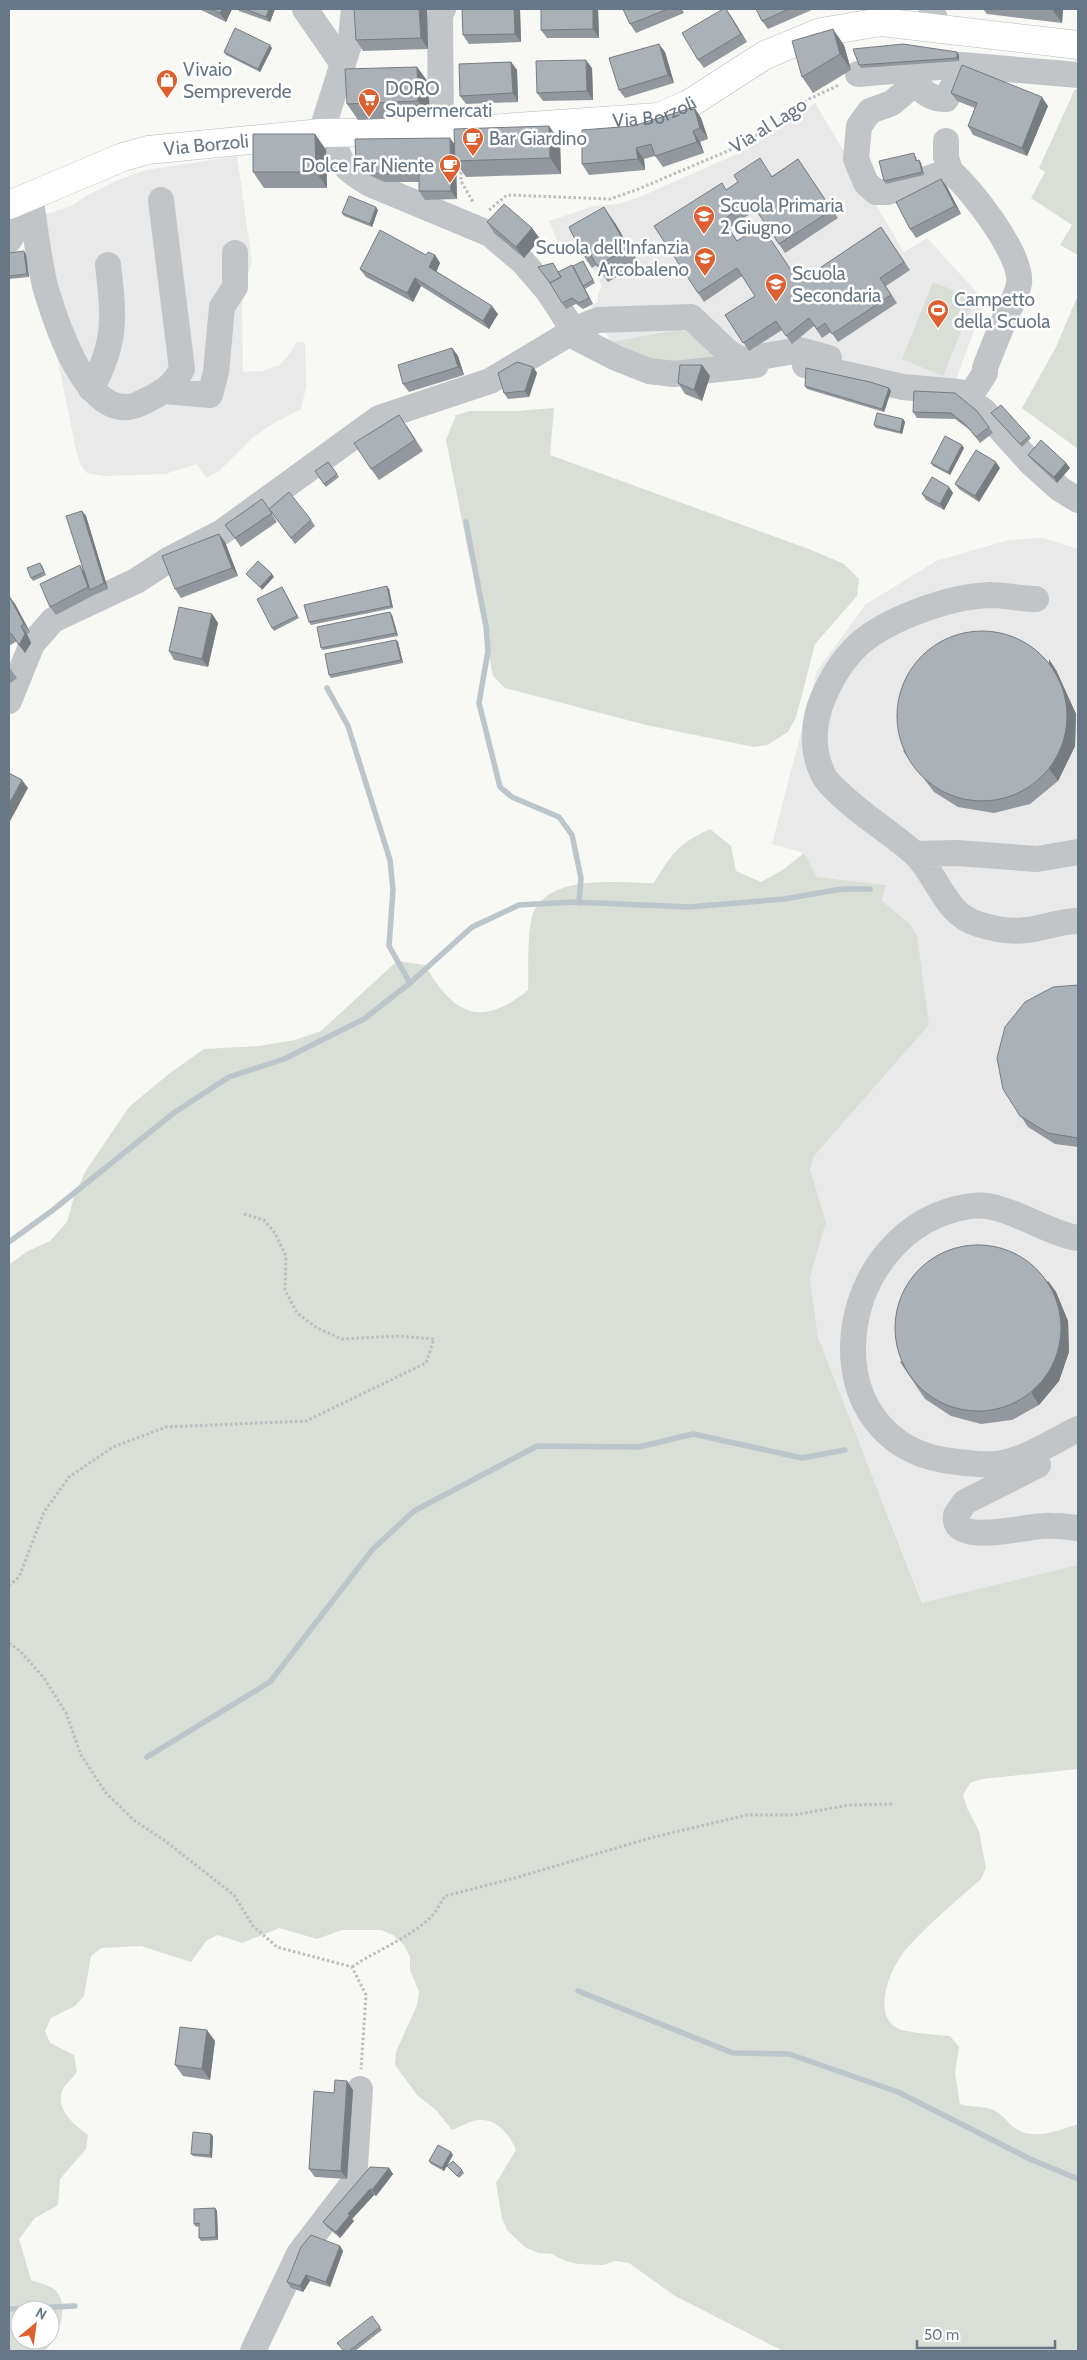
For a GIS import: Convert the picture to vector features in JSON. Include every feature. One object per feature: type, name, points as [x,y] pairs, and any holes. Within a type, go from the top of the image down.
[{"type":"main road","name":"Via Borzoli","points":[[15,202],[123,157],[148,150],[327,133],[451,131],[658,117],[689,104],[765,55],[821,32],[881,22],[935,18],[1078,45]]},
{"type":"street","points":[[305,9],[343,64]]},
{"type":"street","points":[[354,9],[352,38],[343,64],[327,133],[338,156],[345,166],[370,184],[477,222],[523,262],[548,291],[579,340],[648,371],[674,374],[759,365],[808,365],[903,387],[952,390],[969,398],[984,411],[1031,463],[1060,489],[1078,500]]},
{"type":"street","points":[[444,9],[440,14],[451,131]]},
{"type":"street","points":[[858,74],[914,75],[961,65],[1078,75]]},
{"type":"street","points":[[914,75],[924,92],[938,100],[946,99],[961,71],[970,70],[994,76]]},
{"type":"street","points":[[914,75],[906,91],[892,103],[870,111],[859,126],[856,159],[866,183],[876,192],[888,192],[950,171]]},
{"type":"street","points":[[946,141],[946,157],[950,171],[982,207],[1007,244],[1016,264],[1020,281],[984,368],[985,373],[969,398]]},
{"type":"street","points":[[15,202],[70,353],[91,389],[105,401],[134,406],[166,391],[176,380],[182,369],[161,200]]},
{"type":"street","points":[[9,240],[16,231],[18,223],[15,202]]},
{"type":"street","points":[[166,391],[210,395],[216,372],[222,307],[235,287],[235,253]]},
{"type":"street","points":[[91,389],[104,366],[113,323],[114,309],[108,266]]},
{"type":"street","points":[[9,700],[32,644],[53,620],[136,582],[170,560],[222,532],[379,418],[490,381],[573,331],[601,319],[691,317],[729,354],[742,360],[800,350],[828,358]]},
{"type":"street","points":[[1036,599],[992,595],[974,597],[928,609],[891,623],[854,649],[829,683],[815,724],[814,745],[824,776],[852,805],[915,854],[952,907],[968,920],[990,927],[1016,930],[1027,930],[1061,922],[1078,921]]},
{"type":"street","points":[[915,854],[956,853],[1030,859],[1078,852]]},
{"type":"street","points":[[1078,1238],[1003,1210],[972,1205],[943,1212],[920,1223],[907,1234],[874,1271],[861,1297],[852,1337],[857,1378],[868,1410],[891,1435],[919,1454],[952,1462],[988,1465],[1005,1463],[1022,1458],[1078,1429]]},
{"type":"street","points":[[1078,1444],[965,1502],[958,1510],[956,1519],[960,1527],[972,1533],[986,1533],[1044,1525],[1078,1528]]},
{"type":"street","points":[[253,2351],[299,2254],[354,2182],[360,2089]]},
{"type":"path","name":"Via al Lago","points":[[477,222],[507,195],[610,199],[636,190],[744,144],[809,98],[858,74]]},
{"type":"path","points":[[451,131],[461,181],[474,204],[477,222]]},
{"type":"path","points":[[9,1586],[18,1577],[44,1512],[69,1477],[113,1447],[166,1427],[306,1420],[426,1363],[434,1339],[397,1336],[342,1339],[317,1328],[297,1313],[285,1290],[286,1256],[276,1233],[264,1220],[244,1214]]},
{"type":"path","points":[[9,1643],[20,1651],[44,1678],[66,1713],[81,1756],[106,1794],[135,1821],[164,1840],[234,1894],[253,1926],[278,1947],[352,1967],[366,1995],[360,2089]]},
{"type":"path","points":[[352,1967],[377,1950],[390,1946],[430,1918],[445,1896],[515,1878],[650,1838],[747,1815],[794,1815],[849,1805],[894,1804]]},
{"type":"shaded area","points":[[1075,89],[1078,89],[1078,255],[1060,245],[1072,225],[1031,198],[1045,172],[1039,168]]},
{"type":"shaded area","points":[[815,103],[904,252],[927,238],[985,301],[952,390],[808,365],[611,342],[591,306],[598,302],[598,294],[602,286],[580,243],[562,252],[549,221],[594,206],[618,204],[640,197],[748,149]]},
{"type":"shaded area","points":[[237,156],[252,262],[242,291],[243,372],[263,371],[280,365],[291,352],[296,342],[305,343],[306,387],[301,409],[253,437],[219,471],[206,478],[197,464],[165,474],[104,476],[87,473],[81,465],[76,450],[50,322],[42,216],[73,205],[118,180],[146,170]]},
{"type":"shaded area","name":"Campetto della Scuola","points":[[933,282],[974,299],[943,376],[902,359]]},
{"type":"shaded area","points":[[1078,295],[1078,449],[1022,408],[1056,347]]},
{"type":"shaded area","points":[[677,330],[691,332],[726,365],[674,374],[611,342]]},
{"type":"shaded area","points":[[554,408],[550,455],[814,551],[844,564],[859,579],[857,596],[815,644],[796,717],[788,732],[767,745],[754,747],[646,725],[505,688],[493,676],[446,440],[456,415],[470,411],[517,411]]},
{"type":"shaded area","points":[[1043,538],[1078,549],[1078,1565],[923,1604],[818,1337],[810,1278],[826,1222],[810,1169],[814,1156],[929,1025],[909,923],[882,901],[886,885],[817,877],[804,853],[772,844],[817,671],[865,605],[936,561],[1009,540]]},
{"type":"shaded area","points":[[710,829],[731,846],[736,871],[761,882],[784,869],[804,853],[817,877],[886,885],[882,901],[909,923],[917,936],[929,1025],[814,1156],[810,1169],[826,1222],[810,1278],[818,1337],[922,1603],[1078,1565],[1078,1769],[982,1779],[970,1783],[963,1795],[967,1808],[979,1831],[986,1868],[981,1879],[925,1929],[902,1955],[890,1976],[886,1988],[885,2011],[889,2021],[901,2030],[950,2036],[959,2047],[955,2073],[960,2104],[993,2110],[1015,2128],[1025,2133],[1048,2133],[1078,2124],[1078,2351],[783,2351],[675,2296],[629,2263],[615,2261],[603,2265],[577,2264],[552,2254],[539,2253],[526,2248],[507,2230],[502,2218],[496,2183],[516,2150],[506,2133],[496,2125],[485,2120],[478,2120],[452,2130],[436,2110],[417,2095],[395,2065],[396,2052],[417,2005],[419,1992],[410,1970],[410,1957],[404,1945],[393,1935],[381,1930],[342,1930],[317,1939],[279,1928],[242,1943],[218,1935],[206,1941],[191,1962],[141,1946],[101,1948],[91,1956],[84,1996],[75,2006],[51,2018],[45,2031],[50,2043],[74,2055],[77,2072],[62,2091],[62,2107],[69,2118],[88,2135],[86,2149],[60,2179],[58,2205],[35,2218],[19,2239],[31,2280],[51,2287],[60,2298],[62,2306],[61,2322],[60,2325],[60,2300],[10,2300],[10,2350],[46,2350],[9,2351],[9,1265],[26,1252],[50,1241],[67,1222],[74,1197],[85,1172],[129,1107],[170,1073],[204,1049],[259,1046],[295,1040],[321,1031],[397,961],[425,965],[446,995],[469,1011],[482,1012],[496,1009],[511,1002],[528,990],[530,926],[535,909],[544,898],[557,890],[572,885],[606,882],[654,883],[671,857],[690,840]]},
{"type":"building","points":[[211,9],[222,9],[220,13]]},
{"type":"building","points":[[245,9],[269,9],[266,17]]},
{"type":"building","points":[[354,9],[419,9],[421,38],[356,40]]},
{"type":"building","points":[[462,9],[514,9],[515,34],[463,35]]},
{"type":"building","points":[[541,9],[593,9],[593,29],[541,30]]},
{"type":"building","points":[[623,9],[668,9],[630,24]]},
{"type":"building","points":[[726,9],[741,34],[698,60],[682,33]]},
{"type":"building","points":[[756,9],[789,9],[762,21]]},
{"type":"building","points":[[235,28],[270,45],[258,69],[224,52]]},
{"type":"building","points":[[833,29],[840,54],[802,77],[792,41]]},
{"type":"building","points":[[659,44],[668,75],[619,90],[609,58]]},
{"type":"building","points":[[903,44],[957,52],[957,58],[859,65],[853,49]]},
{"type":"building","points":[[586,60],[587,91],[537,93],[536,61]]},
{"type":"building","points":[[511,62],[513,93],[460,96],[459,64]]},
{"type":"building","points":[[962,65],[1042,97],[1022,148],[968,126],[977,103],[951,93]]},
{"type":"building","points":[[417,67],[418,101],[347,104],[345,69]]},
{"type":"building","points":[[694,107],[700,128],[693,131],[697,142],[655,156],[651,144],[636,148],[638,159],[582,164],[582,130],[633,126]]},
{"type":"building","points":[[549,126],[550,158],[455,161],[454,129]]},
{"type":"building","points":[[253,134],[315,134],[316,172],[253,172]]},
{"type":"building","points":[[450,138],[451,191],[419,191],[419,174],[378,174],[356,163],[355,139]]},
{"type":"building","points":[[914,153],[916,161],[919,160],[922,172],[884,181],[879,161]]},
{"type":"building","points":[[760,158],[772,177],[798,159],[832,210],[779,244],[750,201],[723,220],[737,241],[761,225],[799,282],[881,227],[904,262],[880,278],[891,295],[832,334],[825,323],[817,329],[809,318],[786,336],[776,321],[743,343],[725,315],[755,296],[737,268],[698,293],[654,226],[722,183],[726,190],[738,182],[734,175]]},
{"type":"building","points":[[941,179],[955,206],[910,229],[896,202]]},
{"type":"building","points":[[349,196],[376,207],[370,224],[342,213]]},
{"type":"building","points":[[504,204],[532,228],[516,247],[487,222]]},
{"type":"building","points":[[604,207],[628,248],[597,266],[587,248],[581,252],[569,227]]},
{"type":"building","points":[[380,230],[426,255],[428,252],[435,255],[429,267],[492,306],[483,321],[415,278],[407,293],[360,269]]},
{"type":"building","points":[[24,251],[27,274],[9,276],[9,253]]},
{"type":"building","points":[[583,261],[593,280],[583,286],[573,266]]},
{"type":"building","points":[[553,263],[561,277],[550,283],[538,267]]},
{"type":"building","points":[[572,265],[589,298],[579,303],[572,298],[562,303],[550,283],[561,277],[558,272]]},
{"type":"building","points":[[452,348],[458,367],[403,384],[398,365]]},
{"type":"building","points":[[517,362],[533,367],[525,391],[504,393],[498,373]]},
{"type":"building","points":[[680,365],[702,365],[694,390],[678,383]]},
{"type":"building","points":[[806,368],[889,388],[882,409],[805,386]]},
{"type":"building","points":[[914,391],[955,393],[977,411],[989,427],[976,437],[966,425],[951,413],[913,412]]},
{"type":"building","points":[[1001,405],[1029,436],[1020,444],[991,413]]},
{"type":"building","points":[[877,413],[903,419],[900,432],[874,425]]},
{"type":"building","points":[[399,415],[415,440],[371,469],[354,443]]},
{"type":"building","points":[[945,436],[962,445],[948,472],[931,463]]},
{"type":"building","points":[[1041,440],[1066,463],[1054,477],[1028,455]]},
{"type":"building","points":[[976,450],[996,462],[975,496],[955,484]]},
{"type":"building","points":[[328,462],[337,474],[324,484],[315,471]]},
{"type":"building","points":[[932,477],[949,487],[940,504],[922,494]]},
{"type":"building","points":[[289,492],[311,520],[291,538],[269,509]]},
{"type":"building","points":[[262,499],[272,513],[235,538],[225,525]]},
{"type":"building","points":[[82,511],[104,583],[90,590],[66,516]]},
{"type":"building","points":[[219,534],[232,568],[175,589],[162,556]]},
{"type":"building","points":[[258,561],[272,574],[260,587],[246,574]]},
{"type":"building","points":[[40,563],[44,572],[31,578],[27,568]]},
{"type":"building","points":[[80,565],[88,587],[50,607],[40,584]]},
{"type":"building","points":[[387,586],[391,606],[309,622],[304,605]]},
{"type":"building","points":[[282,587],[297,616],[272,628],[257,599]]},
{"type":"building","points":[[9,596],[24,624],[21,626],[25,634],[19,645],[11,633],[9,634]]},
{"type":"building","points":[[179,607],[212,614],[202,659],[169,651]]},
{"type":"building","points":[[390,612],[396,633],[321,648],[317,627]]},
{"type":"building","points":[[990,631],[1015,637],[1036,650],[1048,662],[1064,691],[1067,716],[1066,733],[1061,749],[1048,770],[1036,782],[1007,798],[974,801],[949,795],[928,782],[916,770],[900,741],[897,708],[903,683],[916,662],[928,650],[957,634]]},
{"type":"building","points":[[396,640],[401,660],[329,675],[325,654]]},
{"type":"building","points":[[9,773],[22,780],[9,804]]},
{"type":"building","points":[[1078,985],[1078,1138],[1048,1133],[1020,1116],[1003,1089],[997,1058],[1005,1027],[1025,1002],[1053,987]]},
{"type":"building","points":[[986,1245],[1002,1248],[1017,1254],[1031,1263],[1043,1275],[1052,1289],[1058,1304],[1061,1328],[1060,1344],[1052,1367],[1043,1381],[1031,1393],[1017,1402],[1002,1408],[970,1411],[954,1408],[939,1402],[925,1393],[913,1381],[904,1367],[898,1352],[895,1320],[898,1304],[904,1289],[913,1275],[925,1263],[939,1254],[954,1248]]},
{"type":"building","points":[[180,2027],[207,2030],[202,2069],[175,2065]]},
{"type":"building","points":[[335,2080],[347,2081],[341,2171],[309,2169],[314,2091],[334,2093]]},
{"type":"building","points":[[193,2132],[211,2134],[210,2155],[191,2154]]},
{"type":"building","points":[[438,2145],[451,2152],[442,2168],[429,2161]]},
{"type":"building","points":[[453,2161],[462,2170],[457,2176],[447,2166]]},
{"type":"building","points":[[370,2167],[389,2168],[372,2190],[370,2189],[348,2214],[350,2215],[336,2232],[323,2222]]},
{"type":"building","points":[[215,2208],[216,2237],[199,2238],[199,2223],[194,2224],[194,2209]]},
{"type":"building","points":[[311,2235],[340,2246],[326,2282],[306,2275],[300,2286],[287,2282],[301,2247]]},
{"type":"building","points":[[372,2316],[380,2327],[349,2351],[344,2351],[337,2343]]},
{"type":"waterway","points":[[466,522],[486,626],[488,651],[479,703],[500,787],[512,797],[559,817],[572,835],[581,878],[579,903]]},
{"type":"waterway","points":[[327,688],[348,726],[390,860],[393,890],[389,946],[410,983]]},
{"type":"waterway","points":[[9,1242],[53,1210],[175,1112],[229,1077],[284,1059],[364,1019],[410,983],[472,927],[519,905],[574,902],[689,907],[784,899],[842,889],[870,889]]},
{"type":"waterway","points":[[147,1757],[270,1682],[372,1550],[414,1511],[537,1446],[639,1447],[693,1434],[802,1458],[845,1450]]},
{"type":"waterway","points":[[578,1991],[733,2053],[789,2054],[898,2092],[1030,2159],[1078,2179]]},
{"type":"waterway","points":[[9,2309],[75,2306]]},
{"type":"place","name":"Vivaio Sempreverde","points":[[167,99]]},
{"type":"place","name":"DORO Supermercati","points":[[369,118]]},
{"type":"place","name":"Bar Giardino","points":[[473,157]]},
{"type":"place","name":"Dolce Far Niente","points":[[450,184]]},
{"type":"place","name":"Scuola Primaria 2 Giugno","points":[[704,235]]},
{"type":"place","name":"Scuola dell'Infanzia Arcobaleno","points":[[705,277]]},
{"type":"place","name":"Scuola Secondaria","points":[[776,303]]},
{"type":"place","name":"Campetto della Scuola","points":[[938,329]]}]
